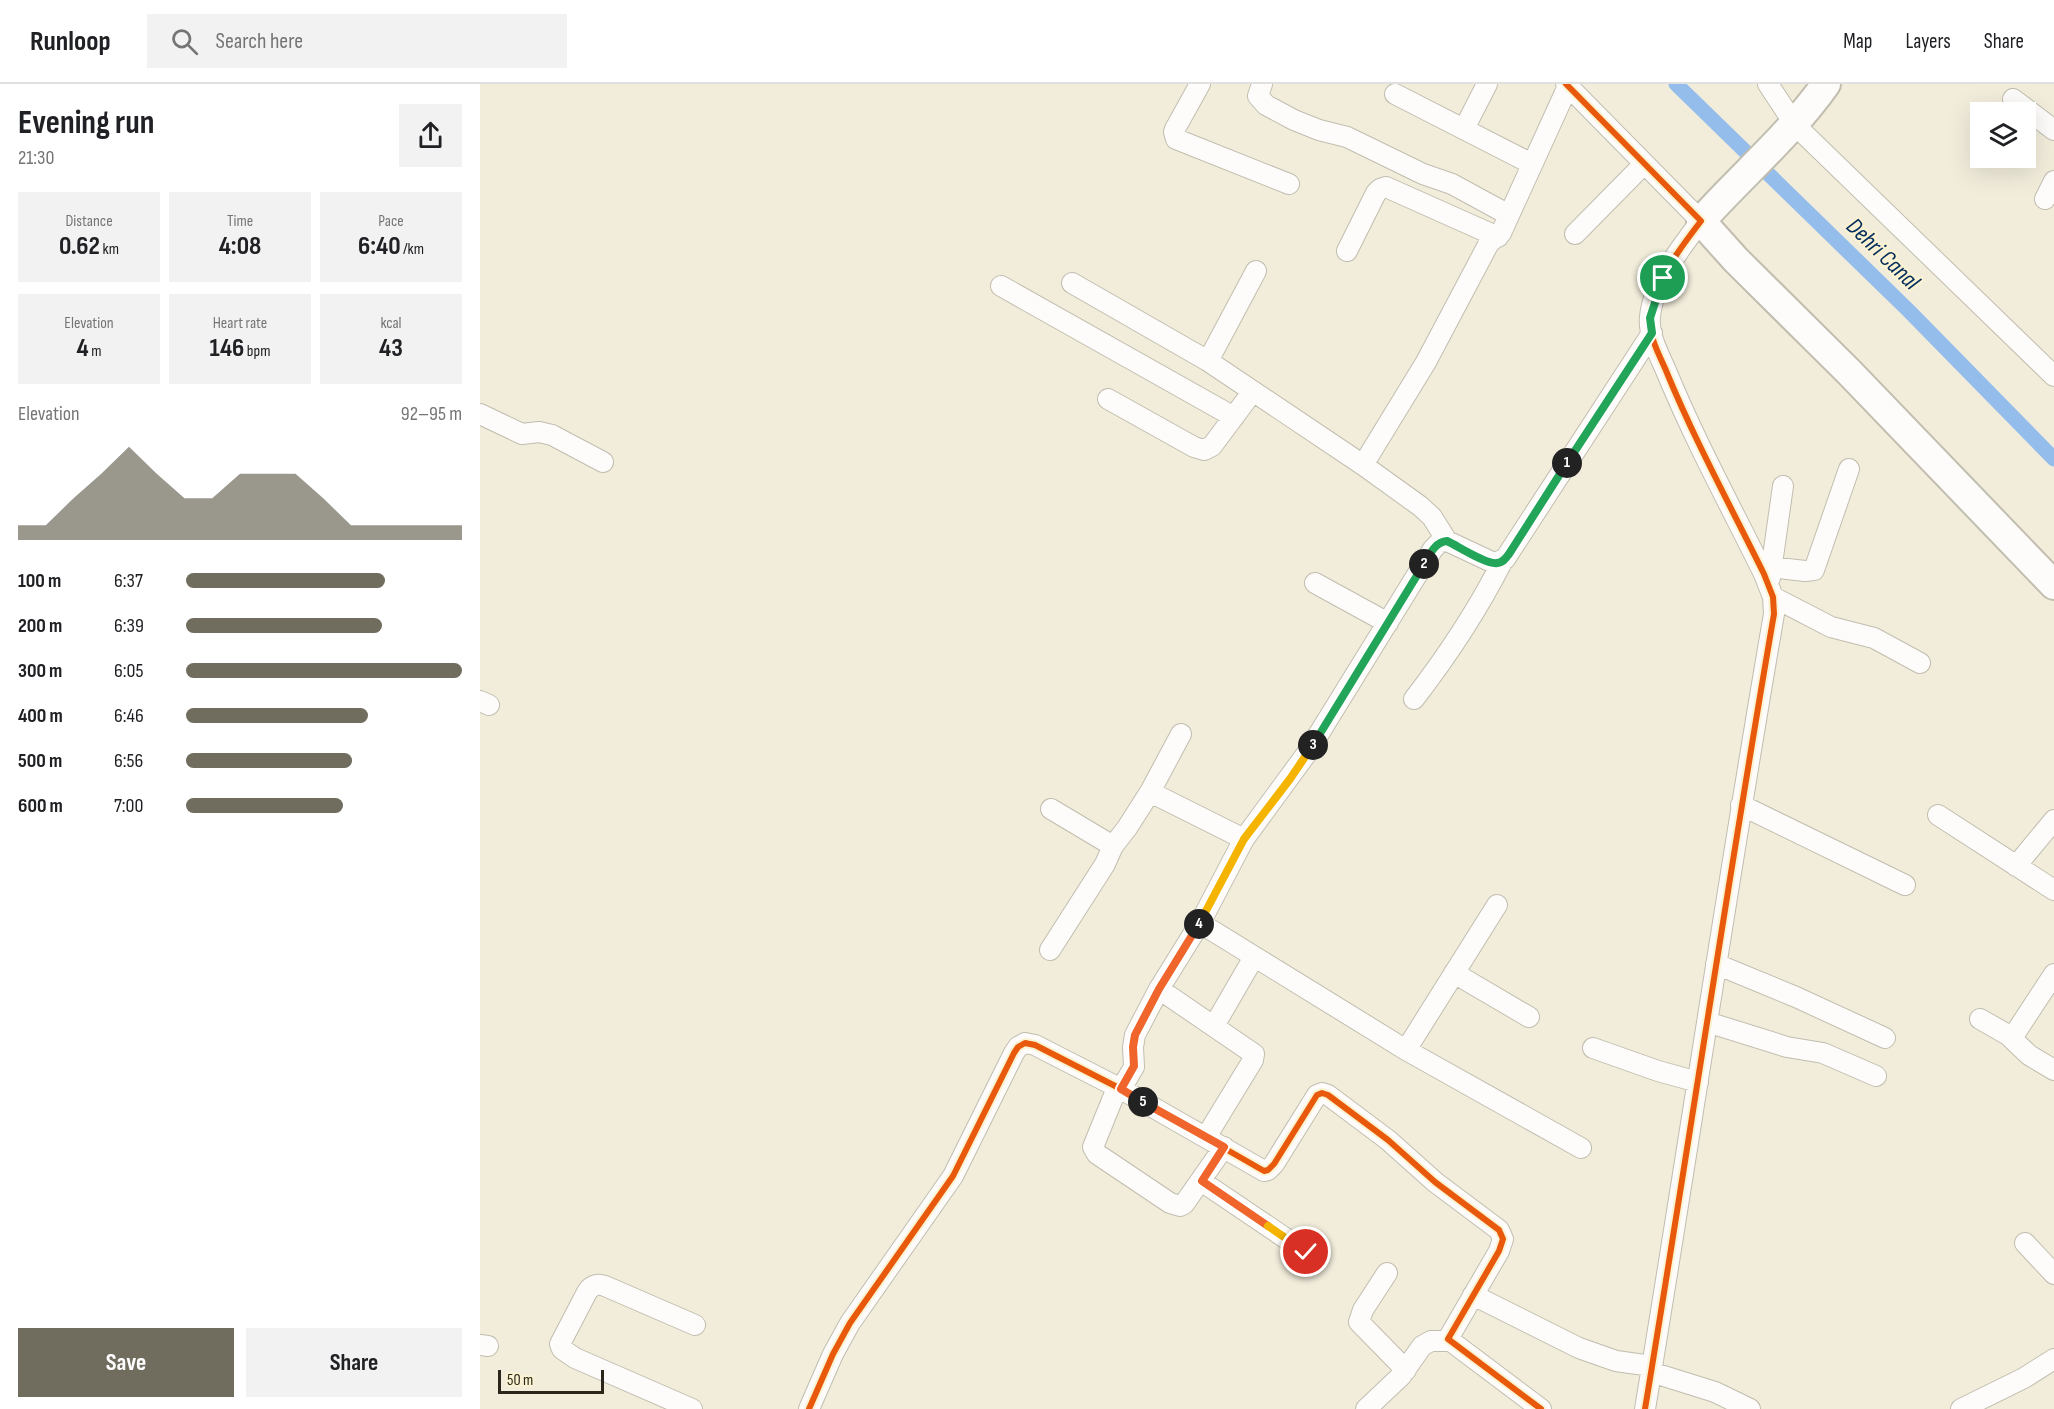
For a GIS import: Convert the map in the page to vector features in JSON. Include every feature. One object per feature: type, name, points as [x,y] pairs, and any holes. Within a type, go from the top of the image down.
[{"type":"highway","points":[[1826,84],[1788,133],[1729,190],[1701,221],[1736,260],[1849,372],[2054,585]]},
{"type":"street","points":[[1200,84],[1175,129],[1176,138],[1289,184]]},
{"type":"street","points":[[1262,84],[1258,96],[1266,105],[1307,126],[1355,140],[1428,177],[1452,184],[1509,214]]},
{"type":"street","points":[[1464,129],[1487,84]]},
{"type":"street","points":[[1768,84],[1788,133],[2054,376]]},
{"type":"street","points":[[1364,465],[1426,362],[1487,247],[1498,237],[1567,85],[1701,221],[1676,254],[1663,278],[1650,318],[1652,333],[1675,392],[1771,583],[1831,627],[1874,638],[1920,663]]},
{"type":"street","points":[[1395,94],[1532,164]]},
{"type":"street","points":[[2013,99],[2054,130]]},
{"type":"street","points":[[1575,234],[1644,164]]},
{"type":"street","points":[[1347,251],[1376,193],[1386,188],[1394,189],[1498,237]]},
{"type":"street","points":[[1208,361],[1256,271]]},
{"type":"street","points":[[1072,283],[1208,361],[1364,465],[1420,506],[1432,517],[1447,541],[1489,561],[1502,562]]},
{"type":"street","points":[[1001,286],[1233,417]]},
{"type":"street","points":[[1414,699],[1465,629],[1502,562],[1652,333]]},
{"type":"street","points":[[1108,399],[1194,447],[1204,450],[1212,446],[1253,391]]},
{"type":"street","points":[[480,414],[522,434],[539,432],[552,435],[603,462]]},
{"type":"street","points":[[1771,583],[1814,570],[1849,469]]},
{"type":"street","points":[[1645,1409],[1741,805],[1774,614],[1771,583],[1783,486]]},
{"type":"street","points":[[1224,1147],[1184,1204],[1175,1206],[1095,1151],[1093,1143],[1119,1088],[1134,1066],[1135,1035],[1159,989],[1200,923],[1244,839],[1307,753],[1433,549],[1440,542],[1447,541]]},
{"type":"street","points":[[1315,583],[1388,623]]},
{"type":"street","points":[[1050,950],[1105,864],[1113,846],[1150,792],[1181,734]]},
{"type":"street","points":[[1150,792],[1244,839]]},
{"type":"street","points":[[1741,805],[1905,885]]},
{"type":"street","points":[[1051,809],[1113,846]]},
{"type":"street","points":[[1938,814],[2054,890]]},
{"type":"street","points":[[2016,866],[2054,820]]},
{"type":"street","points":[[1406,1050],[1497,905]]},
{"type":"street","points":[[1200,923],[1406,1050],[1581,1148]]},
{"type":"street","points":[[1214,1026],[1254,957]]},
{"type":"street","points":[[1716,964],[1796,997],[1885,1038]]},
{"type":"street","points":[[1454,973],[1529,1017]]},
{"type":"street","points":[[2013,1038],[2054,974]]},
{"type":"street","points":[[1159,989],[1255,1055],[1206,1137]]},
{"type":"street","points":[[1980,1019],[2013,1038],[2029,1055],[2054,1070]]},
{"type":"street","points":[[1707,1022],[1787,1047],[1823,1053],[1876,1076]]},
{"type":"street","points":[[809,1409],[833,1354],[850,1323],[953,1176],[1018,1047],[1025,1043],[1035,1045],[1119,1088],[1261,1170],[1268,1170],[1274,1164],[1317,1095],[1322,1093],[1328,1095],[1388,1140],[1435,1182],[1499,1230],[1503,1239],[1502,1244],[1449,1336],[1449,1341]]},
{"type":"street","points":[[1593,1048],[1698,1082]]},
{"type":"street","points":[[1202,1181],[1306,1252]]},
{"type":"street","points":[[2025,1243],[2054,1274]]},
{"type":"street","points":[[1387,1273],[1360,1315],[1359,1322],[1406,1370]]},
{"type":"street","points":[[692,1409],[575,1358],[562,1349],[561,1344],[585,1294],[589,1288],[596,1285],[605,1286],[695,1325]]},
{"type":"street","points":[[1473,1295],[1579,1348],[1652,1369],[1709,1389],[1750,1409]]},
{"type":"street","points":[[1366,1409],[1406,1370],[1422,1346],[1431,1341],[1449,1341],[1541,1409]]},
{"type":"street","points":[[1961,1409],[2024,1378],[2054,1359]]},
{"type":"waterway","name":"Dehri Canal","points":[[1676,84],[1909,311],[2054,459]]},
{"type":"cycle path","points":[[1566,84],[1701,221],[1677,254],[1656,291],[1650,317],[1651,331],[1658,353],[1689,424],[1764,574],[1773,597],[1774,614],[1645,1409]]},
{"type":"cycle path","points":[[809,1409],[833,1354],[850,1323],[953,1176],[1014,1053],[1025,1043],[1035,1045],[1121,1089],[1264,1171],[1274,1164],[1317,1095],[1322,1093],[1328,1095],[1388,1140],[1435,1182],[1499,1230],[1503,1239],[1499,1251],[1448,1339],[1541,1409]]},
{"type":"route","points":[[1306,1252],[1202,1181],[1224,1147],[1121,1089],[1133,1070],[1135,1035],[1159,989],[1200,923],[1234,855],[1256,821],[1290,779],[1307,753],[1433,549],[1440,542],[1447,541],[1494,563],[1505,559],[1652,333],[1650,318],[1653,301],[1663,278]]}]
